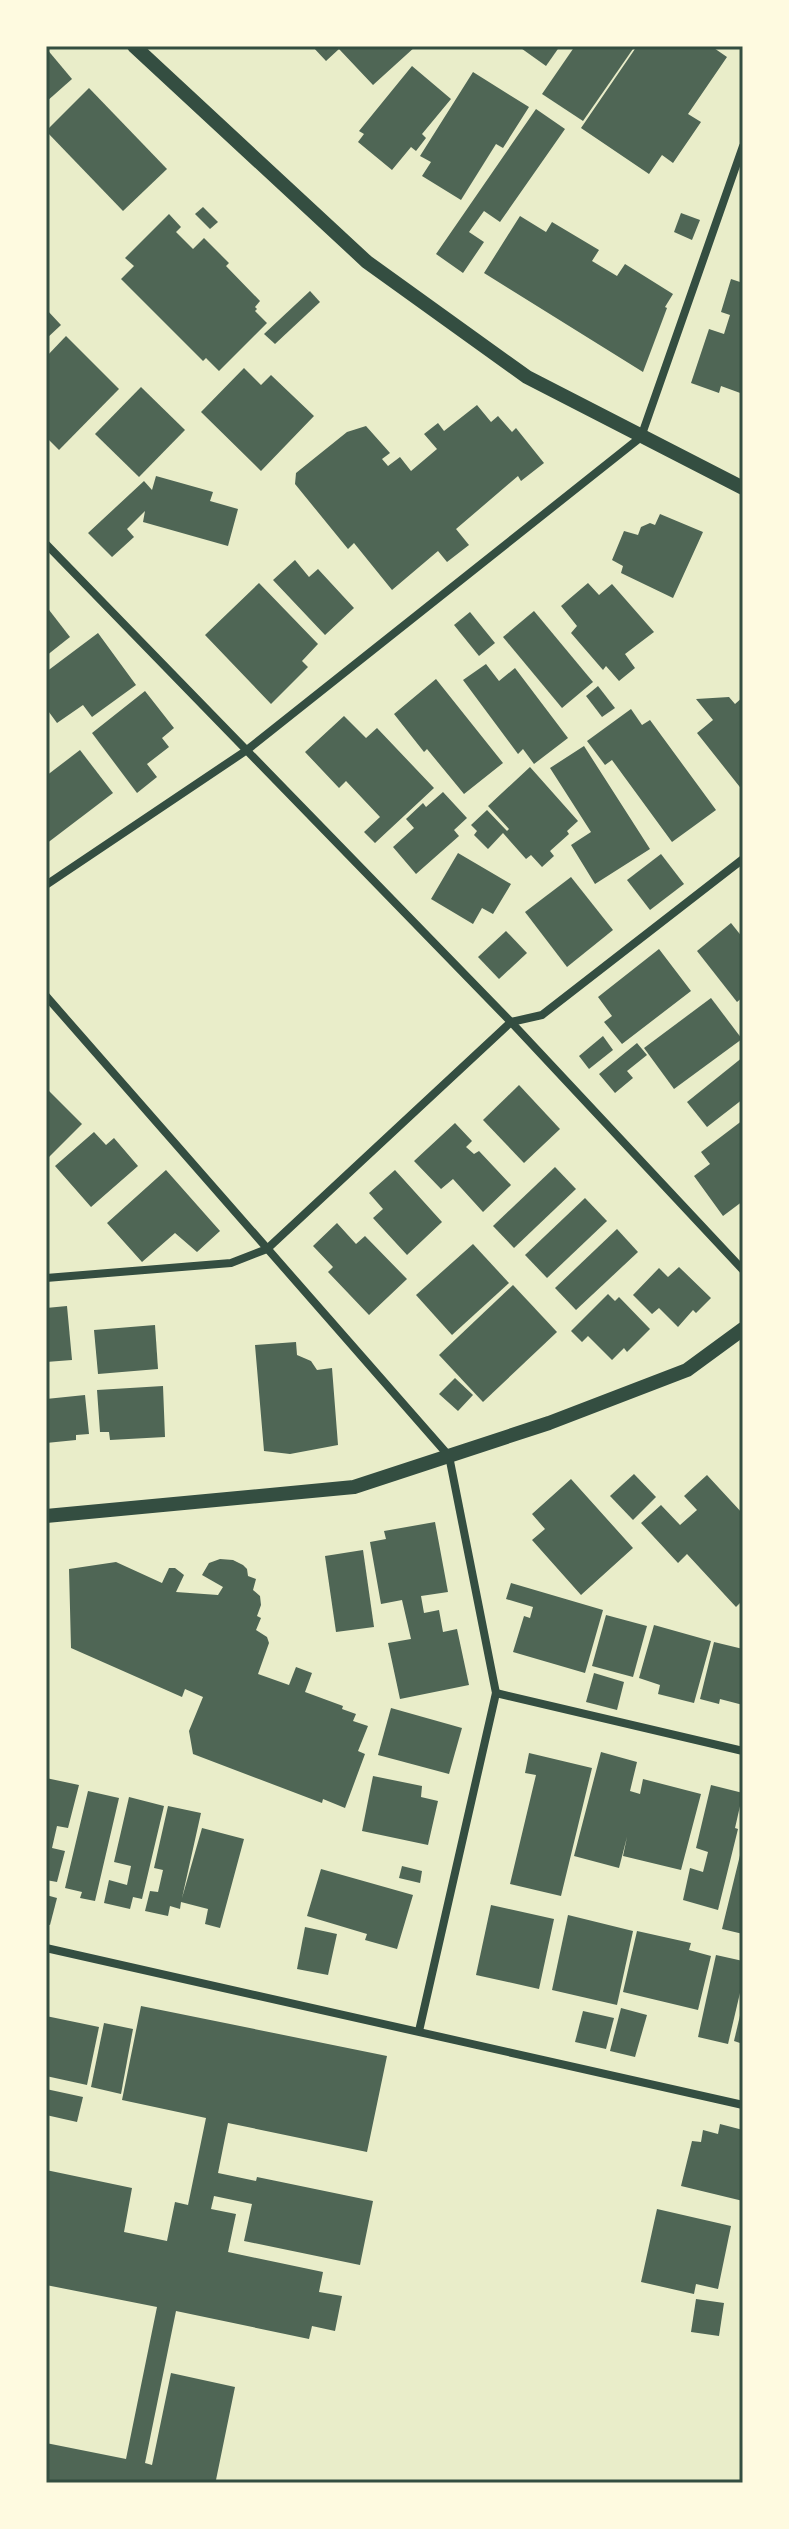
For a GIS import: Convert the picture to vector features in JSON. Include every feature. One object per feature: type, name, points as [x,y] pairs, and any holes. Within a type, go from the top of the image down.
[{"type":"street","points":[[134,46],[367,262],[527,377],[743,488]]},
{"type":"street","points":[[46,885],[247,750],[641,437],[743,146]]},
{"type":"street","points":[[46,544],[511,1022],[743,1270]]},
{"type":"street","points":[[46,1278],[231,1263],[267,1249],[511,1022],[542,1015],[743,859]]},
{"type":"street","points":[[46,996],[449,1456],[496,1693],[419,2031]]},
{"type":"street","points":[[46,1516],[354,1487],[549,1423],[687,1370],[743,1329]]},
{"type":"street","points":[[496,1693],[743,1751]]},
{"type":"street","points":[[46,1948],[743,2105]]},
{"type":"building","points":[[312,46],[416,46],[373,85],[339,49],[326,61]]},
{"type":"building","points":[[518,46],[560,46],[546,66]]},
{"type":"building","points":[[575,46],[635,46],[583,121],[542,94]]},
{"type":"building","points":[[637,46],[711,46],[727,57],[688,114],[701,122],[673,163],[662,155],[649,174],[581,128]]},
{"type":"building","points":[[46,48],[72,79],[46,102]]},
{"type":"building","points":[[412,66],[451,99],[422,134],[426,138],[416,151],[411,147],[392,170],[358,142],[364,134],[359,131]]},
{"type":"building","points":[[473,72],[529,107],[503,148],[496,144],[461,200],[422,176],[431,162],[420,156]]},
{"type":"building","points":[[89,88],[167,169],[123,211],[46,131]]},
{"type":"building","points":[[536,109],[565,129],[500,222],[484,211],[469,232],[484,242],[463,273],[436,254]]},
{"type":"building","points":[[203,207],[218,222],[210,229],[195,214]]},
{"type":"building","points":[[681,213],[700,220],[692,240],[674,232]]},
{"type":"building","points":[[169,214],[181,227],[176,232],[193,249],[204,238],[260,301],[255,311],[267,323],[219,371],[206,358],[203,361],[121,279],[134,266],[125,258]]},
{"type":"building","points":[[520,216],[546,232],[552,222],[599,250],[592,261],[617,276],[625,264],[673,294],[665,307],[643,372],[484,273]]},
{"type":"building","points":[[731,279],[743,283],[743,394],[721,386],[719,393],[691,383],[709,329],[724,334],[730,315],[721,312]]},
{"type":"building","points":[[310,291],[320,302],[275,344],[264,334]]},
{"type":"building","points":[[46,309],[61,325],[46,339]]},
{"type":"building","points":[[66,336],[119,389],[59,450],[46,437],[46,357]]},
{"type":"building","points":[[244,368],[261,385],[271,375],[314,416],[261,471],[201,412]]},
{"type":"building","points":[[141,387],[185,430],[139,477],[95,434]]},
{"type":"building","points":[[477,405],[491,422],[498,416],[512,432],[516,428],[544,463],[521,481],[518,476],[456,529],[469,545],[447,562],[438,551],[392,590],[354,543],[348,549],[295,484],[296,473],[347,432],[366,426],[390,453],[382,459],[388,466],[400,457],[411,471],[437,449],[424,434],[438,423],[444,431]]},
{"type":"building","points":[[156,476],[213,492],[210,501],[238,509],[228,546],[143,522],[145,511],[127,529],[134,537],[112,557],[88,533],[144,481],[152,490]]},
{"type":"building","points":[[660,514],[703,532],[673,598],[621,573],[623,566],[612,560],[624,531],[638,535],[641,527],[650,523],[655,525]]},
{"type":"building","points":[[295,560],[309,577],[318,569],[354,608],[325,635],[273,580]]},
{"type":"building","points":[[259,583],[318,644],[302,661],[308,667],[271,704],[205,635]]},
{"type":"building","points":[[588,583],[599,595],[612,584],[654,632],[625,654],[635,668],[619,681],[606,666],[603,670],[571,633],[577,626],[561,606]]},
{"type":"building","points":[[46,606],[70,637],[46,656]]},
{"type":"building","points":[[534,611],[593,682],[562,708],[503,637]]},
{"type":"building","points":[[470,612],[495,643],[479,656],[454,625]]},
{"type":"building","points":[[98,633],[136,685],[92,717],[83,705],[57,723],[46,708],[46,672]]},
{"type":"building","points":[[486,664],[499,681],[515,668],[568,738],[534,764],[523,749],[518,754],[463,680]]},
{"type":"building","points":[[436,679],[503,763],[464,794],[427,749],[424,752],[394,714]]},
{"type":"building","points":[[598,686],[615,708],[602,717],[586,696]]},
{"type":"building","points":[[145,691],[174,728],[162,738],[169,747],[147,764],[157,777],[137,793],[92,733]]},
{"type":"building","points":[[729,697],[735,704],[743,697],[743,791],[697,733],[713,720],[696,699]]},
{"type":"building","points":[[631,709],[642,725],[650,720],[716,810],[672,842],[612,760],[605,765],[587,741]]},
{"type":"building","points":[[344,716],[366,738],[377,728],[434,788],[375,843],[364,832],[380,817],[346,781],[339,788],[305,752]]},
{"type":"building","points":[[584,746],[650,849],[595,884],[571,845],[591,832],[550,768]]},
{"type":"building","points":[[80,750],[113,793],[46,844],[46,776]]},
{"type":"building","points":[[530,767],[578,821],[550,851],[554,856],[542,867],[531,855],[526,859],[503,833],[488,849],[474,835],[477,831],[471,825],[487,810],[507,831],[509,829],[488,806]]},
{"type":"building","points":[[443,792],[467,818],[454,830],[459,836],[416,874],[393,847],[414,828],[406,819],[423,803],[426,807]]},
{"type":"building","points":[[458,853],[511,884],[493,914],[482,908],[473,924],[431,899]]},
{"type":"building","points":[[661,854],[684,884],[650,910],[627,880]]},
{"type":"building","points":[[571,877],[613,930],[567,967],[525,912]]},
{"type":"building","points":[[731,923],[743,938],[743,997],[737,1002],[697,951]]},
{"type":"building","points":[[506,931],[527,953],[499,979],[478,957]]},
{"type":"building","points":[[659,949],[691,991],[622,1044],[604,1022],[612,1016],[598,997]]},
{"type":"building","points":[[711,998],[742,1039],[674,1089],[644,1048]]},
{"type":"building","points":[[603,1036],[613,1050],[589,1069],[579,1056]]},
{"type":"building","points":[[637,1043],[647,1055],[627,1071],[633,1078],[615,1093],[599,1074]]},
{"type":"building","points":[[743,1057],[743,1099],[707,1127],[687,1102]]},
{"type":"building","points":[[519,1085],[560,1129],[524,1163],[483,1120]]},
{"type":"building","points":[[46,1088],[82,1124],[46,1160]]},
{"type":"building","points":[[743,1120],[743,1201],[723,1216],[694,1176],[710,1164],[701,1152]]},
{"type":"building","points":[[455,1123],[472,1141],[466,1147],[474,1154],[479,1151],[511,1185],[483,1212],[453,1179],[441,1189],[414,1161]]},
{"type":"building","points":[[94,1132],[106,1145],[114,1138],[138,1166],[91,1207],[55,1166]]},
{"type":"building","points":[[555,1167],[576,1189],[514,1248],[493,1226]]},
{"type":"building","points":[[166,1170],[220,1231],[197,1252],[175,1233],[142,1262],[107,1223]]},
{"type":"building","points":[[395,1170],[442,1222],[407,1255],[373,1218],[383,1209],[369,1193]]},
{"type":"building","points":[[585,1198],[607,1221],[547,1278],[525,1255]]},
{"type":"building","points":[[337,1223],[356,1244],[365,1236],[407,1279],[369,1315],[328,1272],[333,1267],[313,1246]]},
{"type":"building","points":[[617,1229],[638,1252],[576,1310],[555,1288]]},
{"type":"building","points":[[473,1244],[509,1283],[452,1335],[416,1295]]},
{"type":"building","points":[[679,1267],[711,1298],[696,1313],[693,1310],[678,1327],[659,1308],[652,1314],[633,1295],[659,1268],[668,1277]]},
{"type":"building","points":[[513,1285],[557,1332],[483,1402],[439,1355]]},
{"type":"building","points":[[608,1294],[615,1301],[619,1297],[650,1329],[627,1352],[624,1348],[612,1360],[588,1336],[582,1342],[571,1331]]},
{"type":"building","points":[[67,1306],[72,1360],[46,1362],[46,1308]]},
{"type":"building","points":[[155,1325],[158,1369],[98,1374],[94,1330]]},
{"type":"building","points":[[296,1342],[297,1355],[311,1361],[317,1370],[332,1368],[338,1445],[290,1454],[264,1451],[255,1345]]},
{"type":"building","points":[[455,1378],[473,1395],[458,1411],[439,1394]]},
{"type":"building","points":[[163,1386],[165,1437],[110,1440],[109,1432],[100,1432],[97,1390]]},
{"type":"building","points":[[85,1395],[89,1434],[76,1435],[76,1440],[46,1443],[46,1399]]},
{"type":"building","points":[[634,1474],[656,1497],[633,1520],[610,1496]]},
{"type":"building","points":[[707,1475],[743,1514],[743,1606],[740,1603],[736,1607],[687,1554],[678,1563],[641,1523],[661,1505],[680,1525],[697,1510],[684,1496]]},
{"type":"building","points":[[571,1479],[633,1548],[581,1595],[532,1540],[545,1529],[532,1514]]},
{"type":"building","points":[[435,1522],[448,1592],[421,1596],[424,1613],[439,1610],[443,1632],[457,1629],[469,1685],[400,1699],[388,1643],[411,1639],[402,1600],[381,1604],[370,1542],[386,1539],[384,1531]]},
{"type":"building","points":[[363,1550],[374,1627],[336,1632],[325,1556]]},
{"type":"building","points":[[220,1559],[243,1565],[248,1576],[256,1579],[253,1590],[260,1596],[257,1616],[261,1618],[256,1630],[267,1637],[269,1643],[258,1674],[289,1685],[296,1667],[312,1673],[305,1692],[343,1706],[342,1709],[356,1714],[353,1721],[368,1726],[358,1751],[365,1754],[345,1808],[323,1799],[322,1803],[193,1754],[189,1731],[203,1697],[185,1689],[182,1697],[71,1648],[69,1569],[116,1562],[162,1583],[169,1568],[175,1568],[184,1575],[176,1592],[218,1595],[223,1587],[202,1575],[209,1563]]},
{"type":"building","points":[[511,1583],[603,1610],[585,1673],[513,1652],[524,1616],[530,1618],[533,1607],[506,1599]]},
{"type":"building","points":[[606,1615],[647,1626],[633,1677],[592,1666]]},
{"type":"building","points":[[654,1625],[711,1641],[694,1703],[658,1694],[660,1685],[639,1678]]},
{"type":"building","points":[[714,1642],[743,1649],[743,1705],[720,1699],[719,1704],[700,1699]]},
{"type":"building","points":[[594,1673],[624,1682],[617,1710],[586,1702]]},
{"type":"building","points":[[391,1708],[462,1728],[449,1774],[378,1755]]},
{"type":"building","points":[[601,1752],[637,1762],[630,1791],[640,1794],[643,1779],[701,1794],[681,1870],[623,1856],[627,1837],[619,1868],[574,1856]]},
{"type":"building","points":[[529,1753],[592,1768],[561,1896],[510,1884],[536,1775],[525,1773]]},
{"type":"building","points":[[373,1776],[422,1786],[421,1797],[438,1801],[428,1845],[362,1831]]},
{"type":"building","points":[[46,1778],[79,1785],[68,1828],[57,1826],[52,1848],[65,1851],[57,1882],[46,1880]]},
{"type":"building","points":[[711,1785],[743,1793],[735,1828],[738,1829],[718,1910],[683,1900],[690,1868],[703,1872],[708,1852],[696,1848]]},
{"type":"building","points":[[88,1791],[119,1798],[95,1901],[80,1898],[82,1892],[65,1888]]},
{"type":"building","points":[[129,1797],[164,1806],[142,1899],[133,1897],[130,1909],[104,1903],[109,1880],[127,1885],[131,1866],[114,1862]]},
{"type":"building","points":[[168,1806],[201,1813],[182,1898],[202,1828],[244,1839],[220,1928],[205,1924],[208,1909],[181,1902],[180,1909],[170,1906],[168,1916],[145,1911],[150,1891],[158,1892],[163,1870],[154,1868]]},
{"type":"building","points":[[742,1847],[740,1882],[743,1883],[743,1934],[722,1929]]},
{"type":"building","points":[[402,1866],[422,1871],[420,1883],[399,1878]]},
{"type":"building","points":[[321,1869],[413,1895],[397,1949],[365,1940],[367,1934],[307,1916]]},
{"type":"building","points":[[46,1895],[57,1898],[50,1925],[46,1924]]},
{"type":"building","points":[[491,1905],[554,1919],[539,1989],[476,1975]]},
{"type":"building","points":[[568,1915],[633,1931],[617,2005],[552,1990]]},
{"type":"building","points":[[305,1927],[337,1934],[328,1975],[297,1969]]},
{"type":"building","points":[[637,1931],[691,1943],[689,1950],[711,1956],[698,2010],[623,1992]]},
{"type":"building","points":[[716,1955],[743,1961],[743,1980],[728,2044],[698,2037]]},
{"type":"building","points":[[141,2006],[387,2056],[367,2152],[228,2123],[218,2173],[256,2181],[257,2177],[373,2201],[360,2265],[244,2241],[252,2204],[214,2196],[211,2209],[236,2214],[228,2252],[323,2272],[319,2292],[342,2296],[335,2331],[312,2326],[309,2339],[176,2311],[145,2463],[152,2465],[171,2373],[235,2387],[216,2480],[225,2483],[46,2483],[46,2443],[126,2459],[157,2307],[46,2285],[46,2170],[132,2188],[124,2232],[167,2241],[175,2202],[188,2205],[206,2118],[122,2100]]},
{"type":"building","points":[[743,2007],[743,2044],[734,2041]]},
{"type":"building","points":[[621,2008],[647,2015],[635,2057],[610,2051]]},
{"type":"building","points":[[583,2011],[614,2018],[606,2049],[575,2042]]},
{"type":"building","points":[[46,2016],[99,2027],[87,2085],[46,2076]]},
{"type":"building","points":[[104,2023],[133,2029],[121,2094],[91,2087]]},
{"type":"building","points":[[46,2089],[83,2097],[77,2122],[46,2115]]},
{"type":"building","points":[[720,2124],[743,2130],[743,2201],[681,2186],[692,2141],[701,2142],[703,2130],[718,2134]]},
{"type":"building","points":[[657,2209],[731,2226],[718,2289],[696,2284],[694,2294],[641,2282]]},
{"type":"building","points":[[696,2299],[724,2303],[719,2336],[691,2332]]}]
